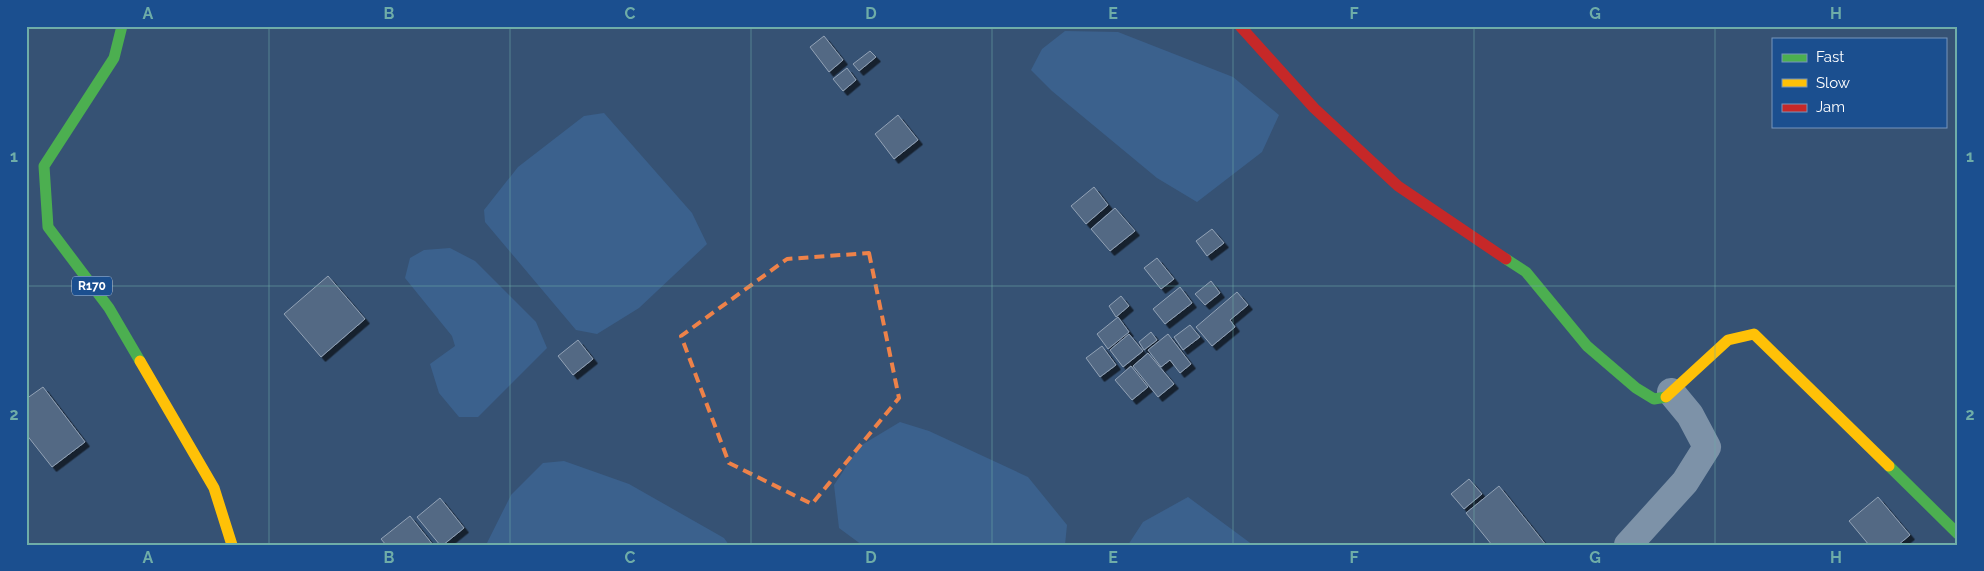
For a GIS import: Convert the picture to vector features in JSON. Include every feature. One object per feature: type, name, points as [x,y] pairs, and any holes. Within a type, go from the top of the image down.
[{"type":"street","name":"R170","points":[[122,26],[114,58],[44,166],[48,227],[109,308],[214,488],[232,545]]},
{"type":"street","points":[[1240,26],[1314,108],[1398,186],[1526,272],[1587,346],[1636,388],[1654,399],[1666,397],[1728,340],[1754,334],[1958,534]]},
{"type":"street","points":[[1628,545],[1685,482],[1707,447],[1690,415],[1671,392]]},
{"type":"highlighted area","points":[[869,253],[899,398],[812,504],[729,463],[681,336],[787,259]]},
{"type":"water","points":[[1065,31],[1118,32],[1233,77],[1279,115],[1262,152],[1197,202],[1157,178],[1052,91],[1031,70],[1042,49]]},
{"type":"water","points":[[604,113],[692,213],[707,244],[639,308],[597,334],[576,330],[485,222],[484,210],[518,167],[584,116]]},
{"type":"water","points":[[450,248],[475,261],[536,322],[547,348],[478,417],[459,417],[439,393],[430,364],[455,346],[452,336],[405,278],[410,258],[424,250]]},
{"type":"water","points":[[900,422],[929,431],[1028,477],[1067,525],[1065,545],[862,545],[839,528],[834,485],[860,446]]},
{"type":"water","points":[[564,461],[629,484],[724,538],[729,545],[486,545],[511,495],[543,463]]},
{"type":"water","points":[[1188,497],[1253,545],[1128,545],[1143,522]]},
{"type":"building","points":[[824,36],[843,60],[829,72],[810,47]]},
{"type":"building","points":[[870,51],[876,57],[859,71],[853,64]]},
{"type":"building","points":[[847,68],[856,80],[843,91],[833,79]]},
{"type":"building","points":[[898,115],[918,140],[894,159],[875,134]]},
{"type":"building","points":[[1094,187],[1108,205],[1086,224],[1071,206]]},
{"type":"building","points":[[1115,208],[1135,231],[1110,251],[1091,229]]},
{"type":"building","points":[[1212,229],[1224,243],[1207,256],[1196,241]]},
{"type":"building","points":[[1157,258],[1174,279],[1161,289],[1144,268]]},
{"type":"building","points":[[328,276],[365,319],[321,357],[284,314]]},
{"type":"building","points":[[1211,281],[1220,293],[1205,305],[1195,294]]},
{"type":"building","points":[[1180,287],[1192,303],[1165,324],[1153,309]]},
{"type":"building","points":[[1237,292],[1248,305],[1230,320],[1235,327],[1212,346],[1196,327]]},
{"type":"building","points":[[1121,296],[1129,306],[1116,317],[1109,306]]},
{"type":"building","points":[[1118,317],[1129,332],[1108,349],[1097,334]]},
{"type":"building","points":[[1190,325],[1200,337],[1183,350],[1174,337]]},
{"type":"building","points":[[1151,332],[1157,340],[1144,350],[1139,342]]},
{"type":"building","points":[[1129,334],[1143,351],[1123,367],[1110,350]]},
{"type":"building","points":[[1168,334],[1191,364],[1180,373],[1170,360],[1161,367],[1148,350]]},
{"type":"building","points":[[578,340],[593,359],[573,375],[558,356]]},
{"type":"building","points":[[1102,346],[1116,365],[1100,377],[1086,358]]},
{"type":"building","points":[[1148,353],[1174,384],[1158,397],[1133,366]]},
{"type":"building","points":[[1131,366],[1148,387],[1132,400],[1115,380]]},
{"type":"building","points":[[43,387],[85,442],[52,467],[26,434],[26,399]]},
{"type":"building","points":[[1469,479],[1482,494],[1464,509],[1451,494]]},
{"type":"building","points":[[1499,486],[1546,545],[1492,545],[1466,513]]},
{"type":"building","points":[[1878,497],[1910,535],[1898,545],[1869,545],[1849,521]]},
{"type":"building","points":[[440,498],[464,528],[443,545],[440,545],[417,517]]},
{"type":"building","points":[[410,516],[433,545],[386,545],[381,539]]},
{"type":"traffic: fast","points":[[122,26],[114,58],[44,166],[48,227],[109,308],[140,361]]},
{"type":"traffic: fast","points":[[1506,259],[1526,272],[1587,346],[1636,388],[1654,399],[1666,397]]},
{"type":"traffic: fast","points":[[1889,466],[1958,534]]},
{"type":"traffic: slow","points":[[1666,397],[1728,340],[1754,334],[1889,466]]},
{"type":"traffic: slow","points":[[140,361],[214,488],[232,545]]},
{"type":"traffic: jam","points":[[1240,26],[1314,108],[1398,186],[1506,259]]}]
